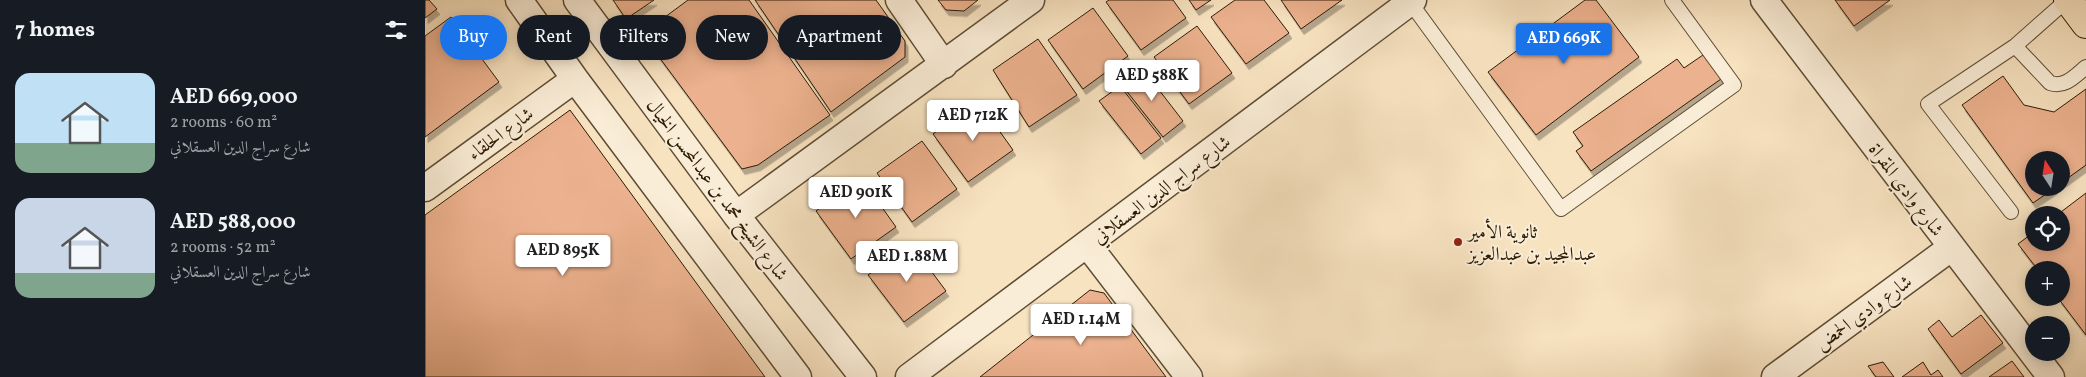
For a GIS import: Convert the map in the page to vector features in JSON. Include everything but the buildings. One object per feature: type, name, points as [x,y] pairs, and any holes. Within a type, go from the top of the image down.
[{"type":"main road","points":[[2067,0],[2086,24]]},
{"type":"street","points":[[519,0],[575,79],[798,377]]},
{"type":"street","name":"شارع الشيخ محمد بن عبدالمحسن الخيال","points":[[577,0],[736,215],[863,377]]},
{"type":"street","points":[[899,0],[944,65]]},
{"type":"street","points":[[736,215],[1031,0]]},
{"type":"street","name":"شارع وادي المقراة","points":[[1764,0],[2051,377]]},
{"type":"street","name":"شارع سراج الدين العسقلاني","points":[[909,377],[1411,1]]},
{"type":"street","name":"شارع الحلقاء","points":[[425,188],[575,79]]},
{"type":"street","points":[[1087,244],[1189,377]]},
{"type":"street","name":"شارع وادي الحمض","points":[[1775,377],[1952,247]]},
{"type":"lane","points":[[1411,1],[1561,209],[1734,85],[1672,0]]},
{"type":"lane","points":[[2011,212],[1928,104],[2015,46],[2067,0]]},
{"type":"lane","points":[[2015,46],[2050,83],[2057,85],[2068,82],[2086,67]]},
{"type":"place","name":"ثانوية الأمير عبدالمجيد بن عبدالعزيز","points":[[1458,242]]}]
